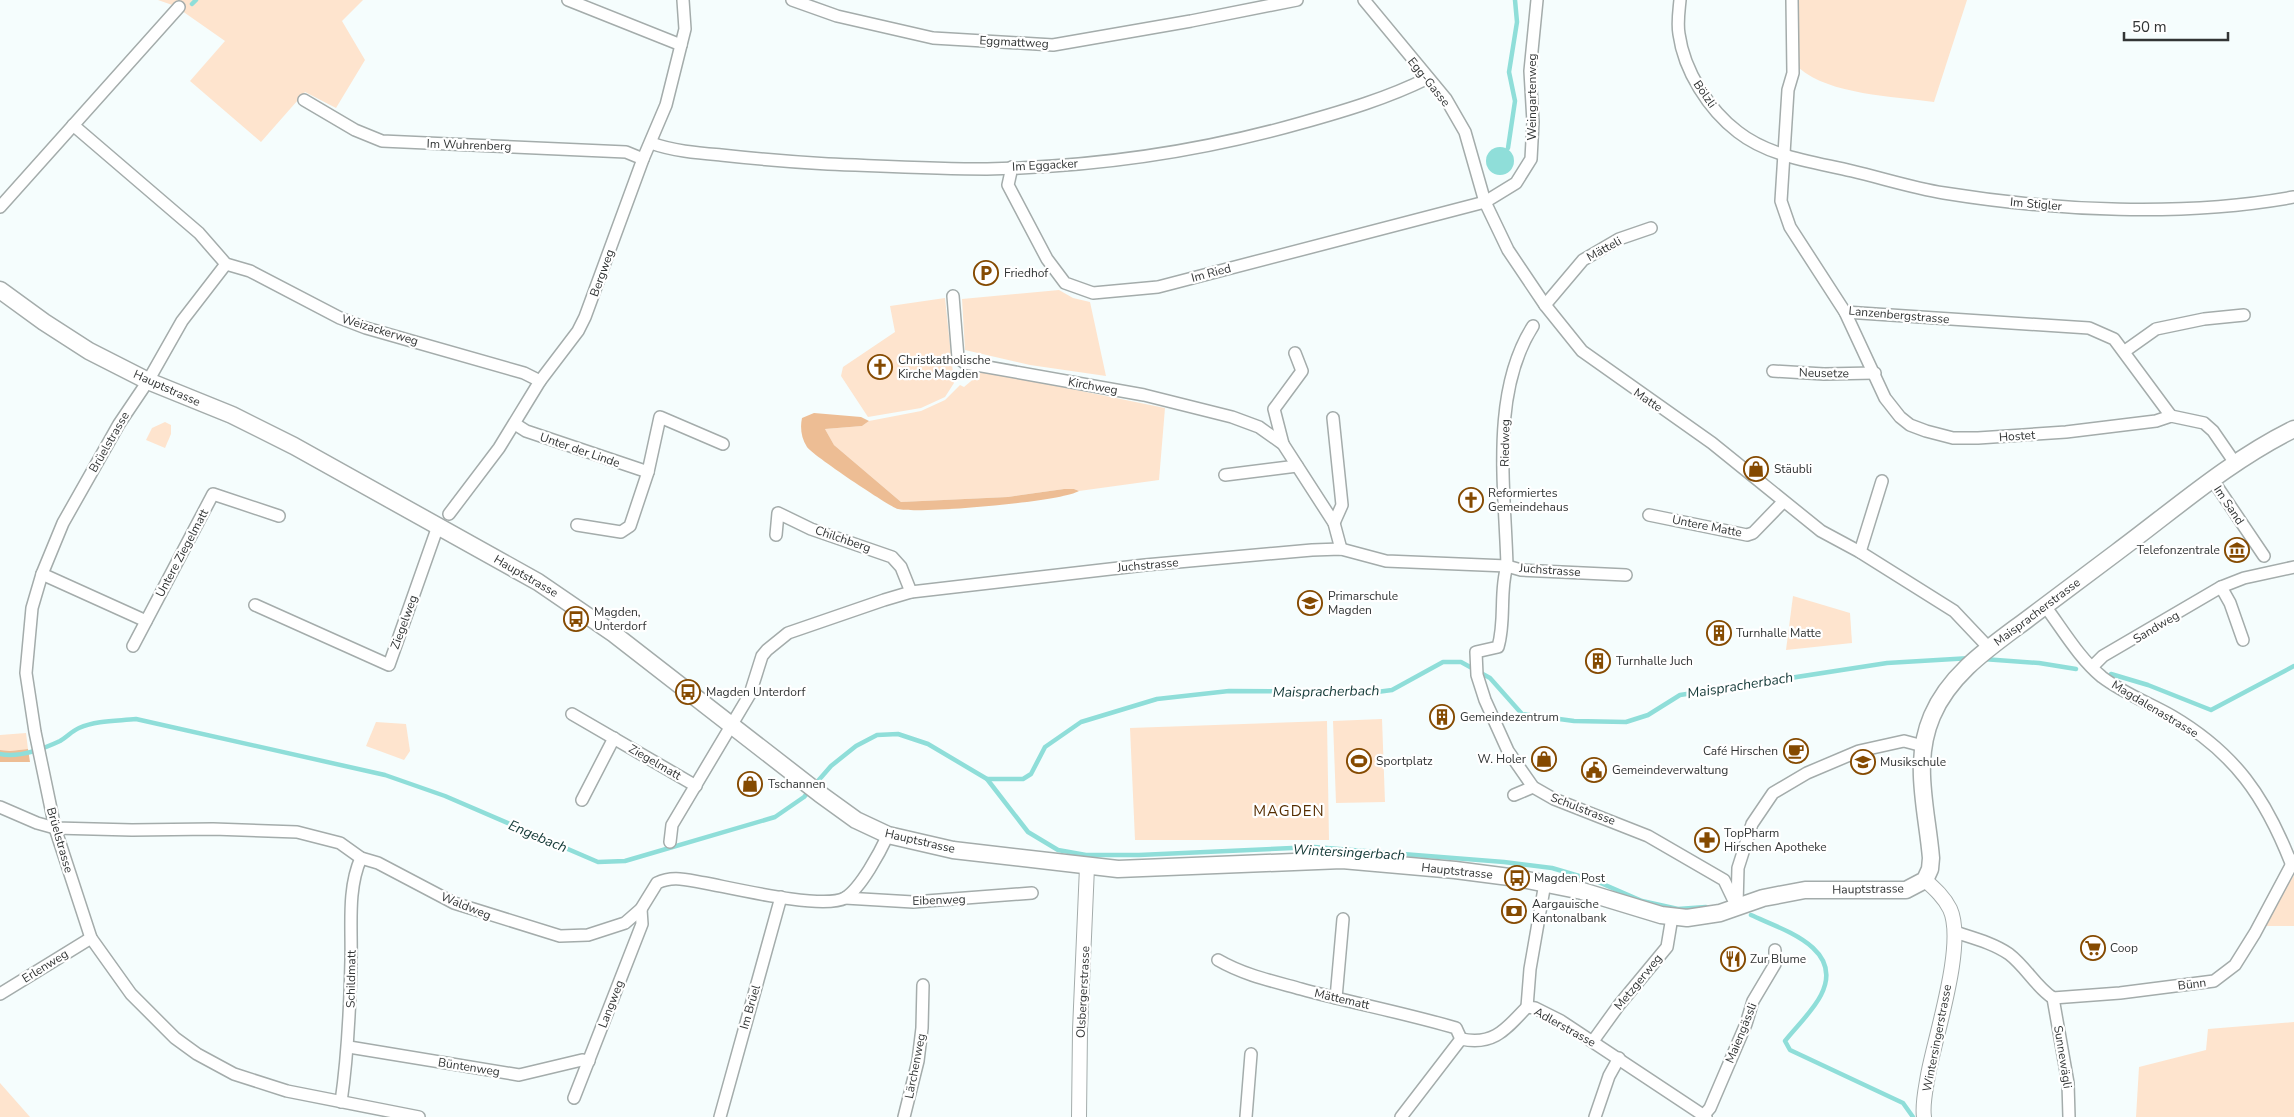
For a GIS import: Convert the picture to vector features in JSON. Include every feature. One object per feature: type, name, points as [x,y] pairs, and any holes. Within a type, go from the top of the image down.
[{"type":"main road","name":"Hauptstrasse","points":[[0,290],[82,346],[148,380],[259,428],[443,520],[566,599],[820,794],[856,820],[888,835],[953,850],[1087,867],[1147,869],[1342,860],[1455,870],[1582,891],[1672,917],[1705,916],[1763,898],[1805,890],[1906,890],[1925,880]]},
{"type":"main road","name":"Maispracherstrasse","points":[[1925,880],[1930,868],[1931,858],[1921,782],[1923,746],[1933,714],[1943,696],[1970,664],[1988,649],[2212,479],[2294,429]]},
{"type":"street","points":[[568,0],[681,45]]},
{"type":"street","name":"Bergweg","points":[[443,520],[515,424],[540,381],[578,331],[585,317],[643,159],[666,105],[684,29],[683,0]]},
{"type":"street","name":"Eggmattweg","points":[[792,0],[837,16],[933,38],[1053,45],[1297,0]]},
{"type":"street","name":"Egg-Gasse","points":[[1364,0],[1446,99],[1465,132],[1485,202]]},
{"type":"street","name":"Weingartenweg","points":[[1485,202],[1516,183],[1531,159],[1533,122],[1530,71],[1537,0]]},
{"type":"street","name":"Bölzli","points":[[1680,0],[1679,33],[1685,62],[1695,80],[1715,110],[1738,133],[1783,155]]},
{"type":"street","name":"Lanzenbergstrasse","points":[[1792,0],[1793,73],[1788,90],[1781,201],[1790,227],[1845,312],[2075,326],[2105,333],[2125,351],[2172,416]]},
{"type":"street","points":[[0,208],[179,8]]},
{"type":"street","name":"Im Eggacker","points":[[651,143],[690,151],[777,162],[988,169],[1099,162],[1230,142],[1337,113],[1407,89],[1428,78]]},
{"type":"street","name":"Im Wuhrenberg","points":[[304,100],[355,130],[382,141],[626,152],[643,159]]},
{"type":"street","points":[[74,125],[199,234],[226,264],[182,321],[148,380]]},
{"type":"street","name":"Im Stigler","points":[[1783,155],[1941,192],[2033,205],[2084,208],[2226,208],[2294,197]]},
{"type":"street","name":"Im Ried","points":[[1012,167],[1008,185],[1047,259],[1065,283],[1093,292],[1158,287],[1485,202]]},
{"type":"street","name":"Matte","points":[[1485,202],[1508,250],[1545,305],[1582,351],[1712,444],[1821,531],[1860,552],[1954,611],[1988,649]]},
{"type":"street","name":"Mätteli","points":[[1545,305],[1583,260],[1619,239],[1651,228]]},
{"type":"street","name":"Weizackerweg","points":[[226,264],[250,271],[340,318],[366,328],[524,373],[540,381]]},
{"type":"street","name":"Kirchweg","points":[[952,296],[958,358],[966,363],[1144,395],[1232,417],[1259,427],[1284,444]]},
{"type":"street","name":"Hostet","points":[[1845,312],[1886,398],[1900,417],[1910,425],[1953,438],[2066,432],[2156,421],[2172,416],[2204,423],[2213,431],[2236,463]]},
{"type":"street","points":[[2125,351],[2156,329],[2204,319],[2244,315]]},
{"type":"street","name":"Riedweg","points":[[1507,566],[1504,435],[1506,411],[1515,364],[1533,326]]},
{"type":"street","name":"Kirchweg","points":[[1295,353],[1302,371],[1274,409],[1284,444],[1334,523],[1341,549]]},
{"type":"street","name":"Neusetze","points":[[1773,371],[1824,374],[1875,373]]},
{"type":"street","name":"Brüelstrasse","points":[[148,380],[119,424],[63,523],[42,574],[32,608],[27,645],[26,673],[34,732],[55,828],[91,938],[131,994],[174,1038],[196,1054],[234,1074],[287,1090],[419,1117]]},
{"type":"street","points":[[577,526],[621,532],[627,529],[648,472],[660,417],[723,444]]},
{"type":"street","points":[[1333,418],[1342,505],[1334,523]]},
{"type":"street","name":"Unter der Linde","points":[[515,424],[526,431],[648,472]]},
{"type":"street","points":[[1225,475],[1297,466]]},
{"type":"street","name":"Im Sand","points":[[2212,479],[2264,556]]},
{"type":"street","points":[[1860,552],[1882,481]]},
{"type":"street","name":"Untere Ziegelmatt","points":[[133,646],[212,494],[278,516]]},
{"type":"street","name":"Untere Matte","points":[[1649,514],[1747,535],[1753,533],[1784,502]]},
{"type":"street","name":"Chilchberg","points":[[776,536],[778,513],[811,529],[892,557],[901,567],[911,592]]},
{"type":"street","name":"Ziegelweg","points":[[255,605],[389,665],[443,520]]},
{"type":"street","name":"Juchstrasse","points":[[732,726],[750,694],[762,656],[775,642],[788,633],[911,592],[1145,565],[1341,549],[1386,561],[1507,566],[1520,570],[1626,575]]},
{"type":"street","name":"Schulstrasse","points":[[1507,566],[1503,580],[1501,637],[1498,647],[1476,652],[1477,675],[1485,700],[1508,751],[1533,787],[1554,799],[1648,836],[1724,880],[1737,906]]},
{"type":"street","name":"Sandweg","points":[[2092,668],[2103,656],[2221,587],[2244,578],[2294,567]]},
{"type":"street","points":[[42,574],[146,621]]},
{"type":"street","points":[[2221,587],[2230,603],[2244,640]]},
{"type":"street","name":"Magdalenastrasse","points":[[2045,606],[2074,647],[2092,668],[2118,688],[2173,717],[2217,747],[2252,784],[2293,861]]},
{"type":"street","name":"Ziegelmatt","points":[[572,714],[696,786]]},
{"type":"street","name":"Ziegelmatt","points":[[670,842],[672,825],[732,726]]},
{"type":"street","name":"Ziegelmatt","points":[[582,800],[614,738]]},
{"type":"street","points":[[1737,906],[1738,868],[1752,824],[1773,793],[1807,773],[1879,745],[1904,741],[1923,746]]},
{"type":"street","points":[[1514,795],[1533,787]]},
{"type":"street","name":"Waldweg","points":[[0,807],[36,823],[55,828],[132,830],[213,829],[297,832],[340,843],[360,858],[378,863],[462,906],[560,936],[588,935],[603,932],[625,923],[641,909],[656,883],[675,877],[781,897],[828,902],[845,898]]},
{"type":"street","points":[[845,898],[871,868],[888,835]]},
{"type":"street","name":"Schildmatt","points":[[342,1102],[349,1047],[352,900],[355,871],[360,858]]},
{"type":"street","name":"Bünn","points":[[2053,998],[2120,993],[2214,981],[2235,965],[2272,903],[2293,861]]},
{"type":"street","name":"Olsbergerstrasse","points":[[1079,1117],[1080,1030],[1087,867]]},
{"type":"street","name":"Wintersingerstrasse","points":[[1924,1117],[1925,1095],[1931,1059],[1945,1009],[1955,932],[1950,910],[1938,892],[1925,880]]},
{"type":"street","name":"Adlerstrasse","points":[[1545,884],[1530,969],[1527,1007],[1544,1012],[1593,1041],[1670,1095],[1705,1116]]},
{"type":"street","name":"Eibenweg","points":[[845,898],[913,902],[1032,893]]},
{"type":"street","name":"Im Brüel","points":[[720,1117],[781,897]]},
{"type":"street","name":"Langweg","points":[[574,1098],[642,924],[641,909]]},
{"type":"street","name":"Metzgerweg","points":[[1593,1041],[1618,1005],[1667,947],[1672,917]]},
{"type":"street","points":[[1336,998],[1343,919]]},
{"type":"street","points":[[1955,932],[1991,944],[2009,954],[2041,989],[2053,998]]},
{"type":"street","name":"Erlenweg","points":[[0,994],[91,938]]},
{"type":"street","name":"Maiengässli","points":[[1705,1116],[1746,1024],[1752,1001],[1775,964],[1775,950]]},
{"type":"street","name":"Mättematt","points":[[1218,960],[1244,973],[1456,1028],[1461,1039]]},
{"type":"street","name":"Lärchenweg","points":[[904,1117],[918,1061],[922,1028],[922,985]]},
{"type":"street","name":"Sunnewägli","points":[[2053,998],[2068,1083],[2069,1117]]},
{"type":"street","points":[[1401,1117],[1461,1039],[1474,1042],[1501,1034],[1527,1007]]},
{"type":"street","name":"Büntenweg","points":[[349,1047],[519,1075],[582,1060],[589,1061]]},
{"type":"street","points":[[1246,1117],[1251,1054]]},
{"type":"street","points":[[1595,1117],[1609,1076],[1619,1058]]},
{"type":"shaded area","points":[[158,0],[363,0],[342,21],[365,60],[336,108],[305,92],[261,142],[190,81],[225,41],[175,6]]},
{"type":"shaded area","points":[[1798,0],[1967,0],[1934,102],[1881,96],[1845,89],[1827,84],[1799,68],[1797,53]]},
{"type":"shaded area","points":[[1059,290],[1073,298],[1090,302],[1106,376],[1030,365],[965,350],[962,299]]},
{"type":"shaded area","points":[[945,298],[954,383],[945,397],[921,408],[868,417],[841,376],[843,367],[895,332],[890,306]]},
{"type":"shaded area","points":[[983,371],[1165,408],[1159,480],[1079,491],[1064,489],[1008,497],[901,502],[834,445],[825,429],[862,426],[869,421],[921,411],[945,400],[960,385],[964,387]]},
{"type":"shaded area","points":[[814,413],[861,417],[869,421],[862,426],[825,429],[834,445],[901,502],[1008,497],[1064,489],[1079,491],[1046,499],[990,506],[933,510],[898,509],[851,480],[807,447],[803,440],[802,418]]},
{"type":"shaded area","points":[[165,422],[171,425],[171,434],[165,448],[146,440],[152,428]]},
{"type":"shaded area","points":[[1793,596],[1850,613],[1852,643],[1786,650]]},
{"type":"shaded area","name":"Sportplatz","points":[[1382,719],[1385,802],[1336,803],[1333,721]]},
{"type":"shaded area","points":[[1327,721],[1329,840],[1135,840],[1130,728]]},
{"type":"shaded area","points":[[376,722],[406,724],[410,751],[404,760],[366,746]]},
{"type":"shaded area","points":[[26,733],[28,749],[0,750],[0,735]]},
{"type":"shaded area","points":[[28,749],[30,762],[0,762],[0,750]]},
{"type":"shaded area","points":[[2294,875],[2294,926],[2263,926]]},
{"type":"shaded area","points":[[2294,1022],[2294,1117],[2136,1117],[2139,1067],[2206,1050],[2208,1029]]},
{"type":"shaded area","points":[[0,1083],[30,1117],[0,1117]]},
{"type":"water","points":[[1500,147],[1510,151],[1514,161],[1510,171],[1500,175],[1490,171],[1486,161],[1490,151]]},
{"type":"waterway","points":[[192,4],[196,0]]},
{"type":"waterway","points":[[1508,148],[1515,101],[1509,72],[1517,22],[1515,0]]},
{"type":"waterway","name":"Maispracherbach","points":[[987,779],[1023,779],[1031,774],[1045,747],[1081,722],[1157,699],[1229,691],[1377,692],[1392,690],[1443,662],[1461,662],[1490,678],[1522,714],[1574,721],[1626,722],[1648,715],[1680,695],[1887,663],[1971,658]]},
{"type":"waterway","name":"Maispracherbach","points":[[1983,659],[2039,663],[2076,669]]},
{"type":"waterway","name":"Maispracherbach","points":[[2111,674],[2148,685],[2211,710],[2294,666]]},
{"type":"waterway","name":"Engebach","points":[[0,754],[15,755],[39,750],[60,741],[79,728],[93,724],[136,719],[385,775],[445,796],[598,862],[625,861],[775,817],[804,797],[831,766],[856,746],[877,735],[898,734],[928,744],[987,779],[1028,832],[1058,850],[1086,855],[1139,855],[1314,847],[1504,862],[1552,868],[1596,881],[1642,901],[1678,909],[1706,907]]},
{"type":"waterway","name":"Wintersingerbach","points":[[1751,915],[1779,927],[1807,943],[1818,953],[1825,965],[1826,979],[1818,1001],[1785,1041],[1790,1050],[1903,1103],[1913,1117]]},
{"type":"place","name":"Friedhof","points":[[986,273]]},
{"type":"place","name":"Christkatholische Kirche Magden","points":[[880,367]]},
{"type":"place","name":"Stäubli","points":[[1756,469]]},
{"type":"place","name":"Reformiertes Gemeindehaus","points":[[1471,500]]},
{"type":"place","name":"Telefonzentrale","points":[[2237,550]]},
{"type":"place","name":"Primarschule Magden","points":[[1310,603]]},
{"type":"place","name":"Magden, Unterdorf","points":[[576,619]]},
{"type":"place","name":"Turnhalle Matte","points":[[1719,633]]},
{"type":"place","name":"Turnhalle Juch","points":[[1598,661]]},
{"type":"place","name":"Magden Unterdorf","points":[[688,692]]},
{"type":"place","name":"Gemeindezentrum","points":[[1442,717]]},
{"type":"place","name":"Café Hirschen","points":[[1796,751]]},
{"type":"place","name":"W. Holer","points":[[1544,759]]},
{"type":"place","name":"Sportplatz","points":[[1359,761]]},
{"type":"place","name":"Musikschule","points":[[1863,762]]},
{"type":"place","name":"Gemeindeverwaltung","points":[[1594,770]]},
{"type":"place","name":"Tschannen","points":[[750,784]]},
{"type":"place","name":"TopPharm Hirschen Apotheke","points":[[1707,840]]},
{"type":"place","name":"Magden Post","points":[[1517,878]]},
{"type":"place","name":"Aargauische Kantonalbank","points":[[1514,911]]},
{"type":"place","name":"Coop","points":[[2093,948]]},
{"type":"place","name":"Zur Blume","points":[[1733,959]]},
{"type":"district","name":"MAGDEN","points":[[1289,811]]}]
